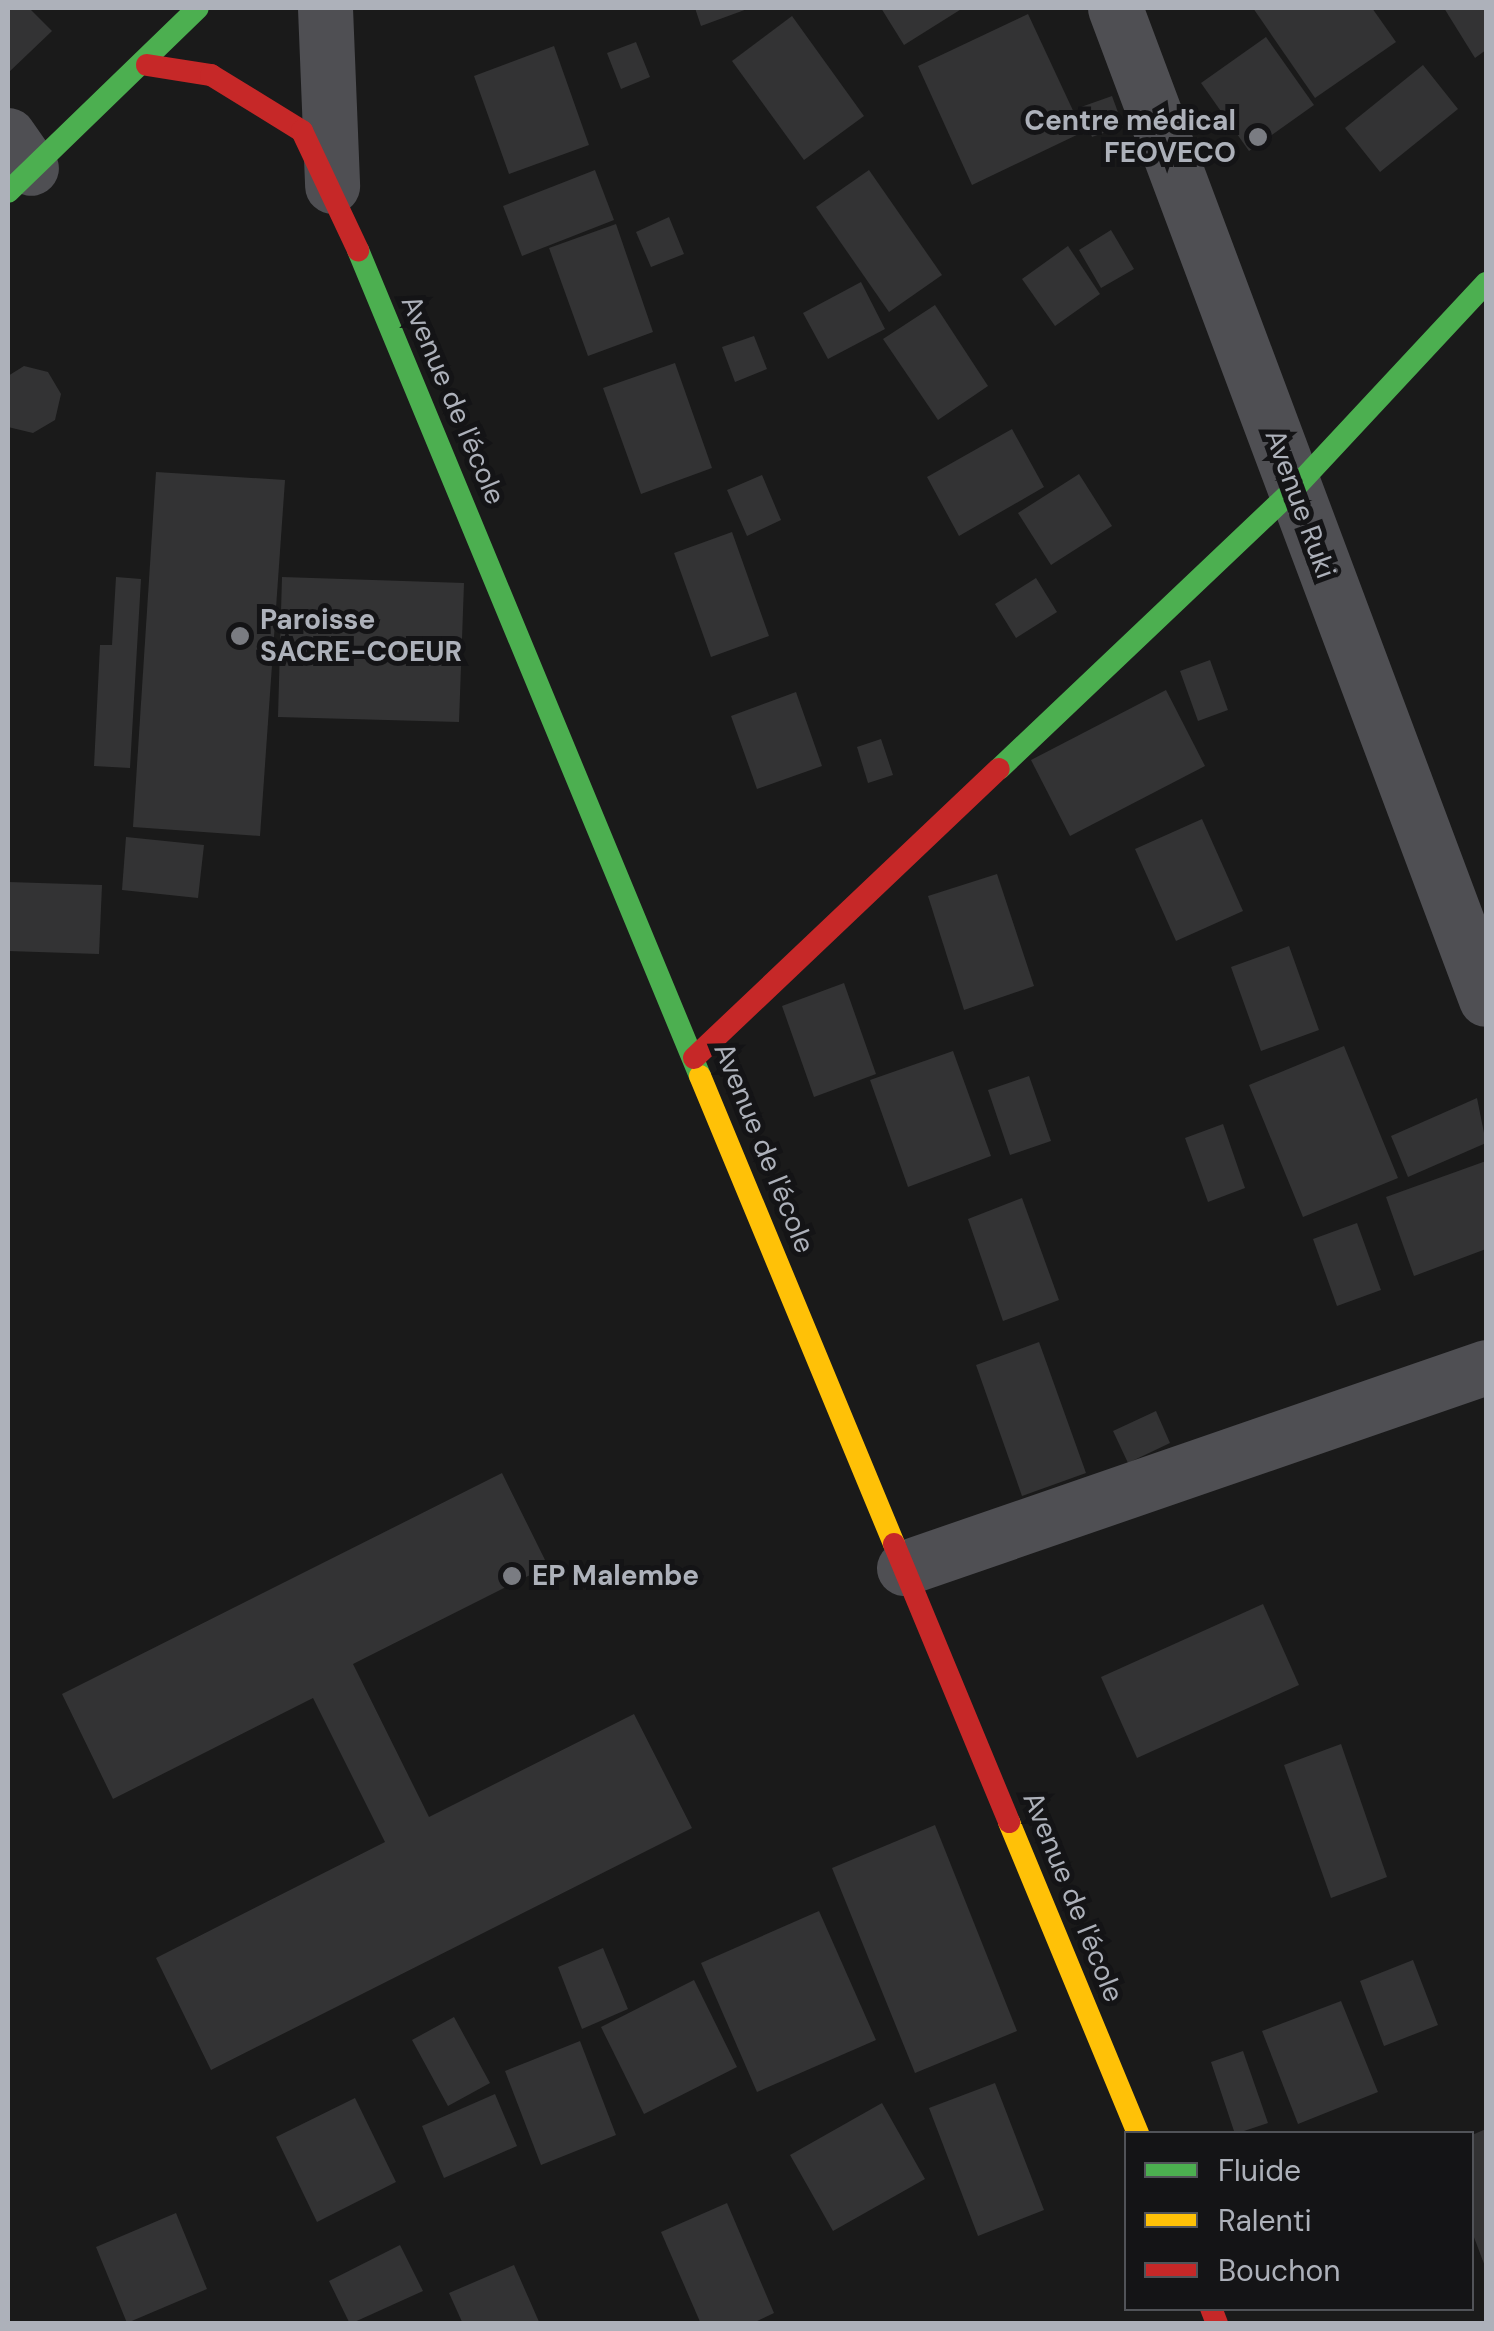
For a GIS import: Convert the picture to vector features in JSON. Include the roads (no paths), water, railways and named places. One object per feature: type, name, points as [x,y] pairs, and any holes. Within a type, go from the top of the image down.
[{"type":"street","points":[[15,165],[147,65],[198,8]]},
{"type":"street","points":[[325,8],[332,186]]},
{"type":"street","name":"Avenue Ruki","points":[[1115,8],[1486,999]]},
{"type":"street","name":"Avenue de l'école","points":[[147,65],[211,75],[266,103],[302,131],[332,186],[1137,2131]]},
{"type":"street","points":[[694,1058],[1293,490],[1486,283]]},
{"type":"street","points":[[904,1568],[1486,1367]]},
{"type":"place","name":"Centre médical FEOVECO","points":[[1258,137]]},
{"type":"place","name":"Paroisse SACRE-COEUR","points":[[240,636]]},
{"type":"place","name":"EP Malembe","points":[[512,1576]]}]
